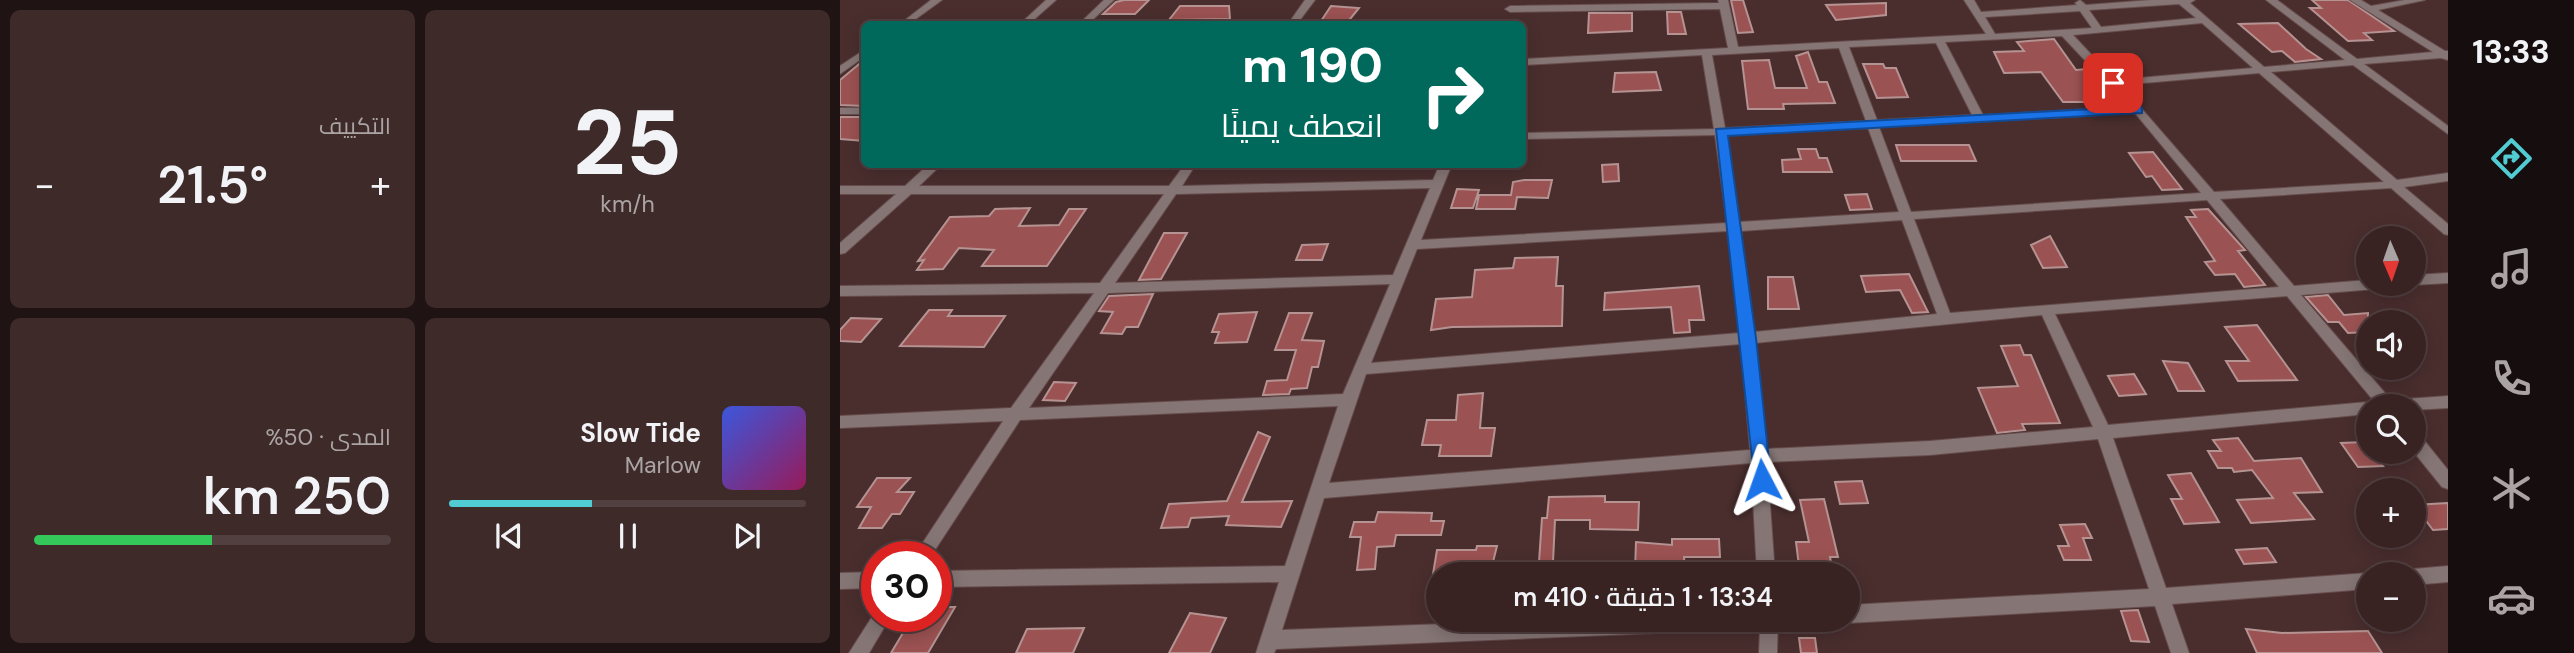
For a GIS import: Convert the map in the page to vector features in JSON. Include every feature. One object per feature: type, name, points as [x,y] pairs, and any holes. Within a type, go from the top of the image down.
[{"type":"street","points":[[908,21],[937,0]]},
{"type":"street","points":[[1027,21],[1051,0]]},
{"type":"street","points":[[1086,21],[1109,0]]},
{"type":"street","points":[[1294,21],[1310,0]]},
{"type":"street","points":[[1969,0],[1993,38]]},
{"type":"street","points":[[1979,15],[2082,5],[2194,0]]},
{"type":"street","points":[[2271,0],[2448,131]]},
{"type":"street","points":[[2355,0],[2447,56]]},
{"type":"street","points":[[2371,9],[2420,0]]},
{"type":"street","points":[[2182,1],[2448,231]]},
{"type":"street","points":[[1510,9],[1724,3],[1734,52]]},
{"type":"street","points":[[2082,5],[2098,30]]},
{"type":"street","points":[[1526,62],[1940,42],[2203,20]]},
{"type":"street","points":[[2065,33],[2138,110],[2376,394]]},
{"type":"street","points":[[1940,42],[1979,118]]},
{"type":"street","points":[[1844,47],[1945,318]]},
{"type":"street","points":[[1707,53],[1735,229],[1748,338],[1760,456],[1765,562]]},
{"type":"street","points":[[840,71],[861,55]]},
{"type":"street","points":[[2113,83],[2447,56]]},
{"type":"street","points":[[840,61],[853,62]]},
{"type":"street","points":[[1526,136],[1872,126],[2138,110]]},
{"type":"street","points":[[840,111],[861,111]]},
{"type":"street","points":[[840,250],[933,168]]},
{"type":"street","points":[[932,541],[1016,414],[1188,168]]},
{"type":"street","points":[[1444,168],[1348,400],[1267,647],[1538,632]]},
{"type":"street","points":[[1413,245],[1735,229],[2208,194],[2396,186],[2448,177]]},
{"type":"street","points":[[840,190],[1173,190],[1438,184]]},
{"type":"street","points":[[2426,279],[2448,278]]},
{"type":"street","points":[[840,291],[1103,288],[1399,279]]},
{"type":"street","points":[[1361,369],[1748,338],[2046,309],[2356,286]]},
{"type":"street","points":[[2046,309],[2104,433],[2180,653]]},
{"type":"street","points":[[840,422],[1348,400]]},
{"type":"street","points":[[2426,403],[2448,402]]},
{"type":"street","points":[[1320,491],[1760,456],[1930,448],[2356,409]]},
{"type":"street","points":[[2426,455],[2448,482]]},
{"type":"street","points":[[952,579],[1292,574]]},
{"type":"street","points":[[2426,576],[2448,574]]},
{"type":"street","points":[[840,581],[861,580]]},
{"type":"street","points":[[1860,613],[2159,597],[2356,581]]},
{"type":"street","points":[[858,653],[872,632]]},
{"type":"street","points":[[1768,653],[1769,632]]},
{"type":"building","points":[[1149,0],[1135,14],[1103,14],[1116,2]]},
{"type":"building","points":[[1731,0],[1743,0],[1753,32],[1738,33]]},
{"type":"building","points":[[2312,0],[2348,0],[2394,31],[2364,33],[2372,40],[2348,41],[2310,8],[2321,8]]},
{"type":"building","points":[[1886,3],[1886,15],[1836,20],[1826,5]]},
{"type":"building","points":[[1180,6],[1229,6],[1230,19],[1169,20]]},
{"type":"building","points":[[1331,6],[1359,8],[1348,21],[1321,21]]},
{"type":"building","points":[[1667,12],[1681,12],[1686,34],[1668,34]]},
{"type":"building","points":[[1589,13],[1632,13],[1632,31],[1588,33]]},
{"type":"building","points":[[2278,23],[2321,59],[2295,62],[2282,51],[2272,52],[2239,24]]},
{"type":"building","points":[[2054,39],[2076,70],[2087,69],[2112,102],[2063,102],[2041,72],[2004,73],[1994,52],[2024,51],[2017,42]]},
{"type":"building","points":[[1808,52],[1819,82],[1827,82],[1835,103],[1783,104],[1784,109],[1748,109],[1742,61],[1769,60],[1775,88],[1807,88],[1796,56]]},
{"type":"building","points":[[861,62],[861,106],[840,105],[840,80]]},
{"type":"building","points":[[1863,64],[1883,64],[1885,68],[1896,68],[1908,97],[1877,98]]},
{"type":"building","points":[[1656,72],[1661,90],[1613,92],[1615,73]]},
{"type":"building","points":[[840,117],[861,117],[861,141],[840,139]]},
{"type":"building","points":[[1896,145],[1969,145],[1976,161],[1901,161]]},
{"type":"building","points":[[1798,149],[1816,149],[1819,158],[1827,158],[1832,172],[1783,172],[1782,160],[1801,159]]},
{"type":"building","points":[[2153,152],[2182,189],[2162,190],[2152,176],[2146,177],[2129,153]]},
{"type":"building","points":[[1618,164],[1619,181],[1603,182],[1602,165]]},
{"type":"building","points":[[1552,180],[1548,198],[1517,197],[1515,209],[1476,209],[1479,195],[1511,195],[1513,182]]},
{"type":"building","points":[[1457,189],[1479,190],[1473,208],[1451,208]]},
{"type":"building","points":[[1867,194],[1872,209],[1850,210],[1845,195]]},
{"type":"building","points":[[1030,208],[1019,226],[1059,225],[1069,209],[1086,209],[1047,266],[982,266],[994,250],[959,248],[943,269],[917,270],[924,260],[918,261],[950,217],[989,216],[995,209]]},
{"type":"building","points":[[2208,209],[2245,250],[2238,251],[2265,285],[2244,287],[2235,274],[2215,275],[2205,262],[2215,261],[2186,217],[2196,217],[2191,210]]},
{"type":"building","points":[[1164,233],[1187,233],[1161,279],[1139,280]]},
{"type":"building","points":[[2050,236],[2067,267],[2043,268],[2031,245]]},
{"type":"building","points":[[1328,244],[1322,260],[1296,260],[1302,245]]},
{"type":"building","points":[[1558,257],[1556,286],[1563,286],[1562,326],[1452,327],[1431,330],[1436,299],[1472,297],[1475,270],[1513,268],[1515,258]]},
{"type":"building","points":[[1909,274],[1928,312],[1912,313],[1900,290],[1866,292],[1861,276]]},
{"type":"building","points":[[1768,277],[1793,277],[1799,309],[1768,309]]},
{"type":"building","points":[[1699,286],[1704,320],[1689,320],[1690,332],[1674,333],[1671,307],[1604,310],[1605,293]]},
{"type":"building","points":[[1153,294],[1138,327],[1126,327],[1122,334],[1101,333],[1113,312],[1099,311],[1109,296]]},
{"type":"building","points":[[2328,295],[2344,315],[2356,314],[2356,333],[2348,333],[2339,322],[2328,322],[2306,297]]},
{"type":"building","points":[[929,310],[952,310],[948,316],[1005,316],[984,347],[900,346]]},
{"type":"building","points":[[1257,312],[1247,342],[1215,343],[1219,332],[1212,332],[1219,314]]},
{"type":"building","points":[[1289,313],[1312,313],[1302,340],[1324,341],[1318,367],[1312,367],[1307,388],[1291,389],[1289,394],[1263,395],[1267,381],[1287,380],[1296,350],[1275,350]]},
{"type":"building","points":[[851,318],[881,319],[861,342],[840,341],[840,330]]},
{"type":"building","points":[[2257,325],[2297,380],[2238,381],[2226,361],[2249,361],[2225,327]]},
{"type":"building","points":[[2020,345],[2024,355],[2031,355],[2060,423],[2022,424],[2025,430],[1997,433],[1978,388],[2018,386],[2001,346]]},
{"type":"building","points":[[2163,361],[2188,363],[2204,391],[2178,391]]},
{"type":"building","points":[[2134,374],[2146,394],[2119,396],[2108,376]]},
{"type":"building","points":[[1054,382],[1076,383],[1065,401],[1043,400]]},
{"type":"building","points":[[1483,393],[1480,428],[1495,428],[1491,456],[1439,456],[1441,445],[1422,445],[1427,420],[1456,420],[1458,395]]},
{"type":"building","points":[[1258,432],[1270,437],[1242,502],[1292,501],[1281,527],[1226,525],[1229,516],[1191,518],[1188,527],[1161,528],[1169,504],[1227,501]]},
{"type":"building","points":[[2238,438],[2254,461],[2301,458],[2322,492],[2294,493],[2314,519],[2251,523],[2237,500],[2273,498],[2252,470],[2234,472],[2232,468],[2218,468],[2208,451],[2221,451],[2213,440]]},
{"type":"building","points":[[2356,442],[2356,464],[2383,466],[2358,467],[2341,443]]},
{"type":"building","points":[[2191,473],[2219,522],[2184,524],[2171,499],[2182,499],[2168,475]]},
{"type":"building","points":[[877,478],[910,478],[897,492],[914,492],[900,514],[892,514],[882,528],[859,528],[871,507],[857,507]]},
{"type":"building","points":[[1862,481],[1868,503],[1840,504],[1835,482]]},
{"type":"building","points":[[1605,496],[1605,502],[1639,502],[1638,530],[1590,529],[1590,520],[1555,520],[1553,562],[1539,562],[1542,518],[1547,518],[1549,497]]},
{"type":"building","points":[[1824,499],[1838,557],[1830,557],[1831,562],[1798,562],[1796,542],[1809,542],[1800,500]]},
{"type":"building","points":[[2448,503],[2448,529],[2433,530],[2426,521],[2426,504]]},
{"type":"building","points":[[1378,512],[1432,513],[1431,521],[1444,521],[1441,535],[1396,535],[1394,546],[1377,547],[1375,569],[1357,570],[1361,537],[1350,537],[1354,522],[1375,522]]},
{"type":"building","points":[[2085,524],[2092,538],[2083,538],[2091,560],[2064,560],[2058,546],[2069,546],[2060,525]]},
{"type":"building","points":[[1672,539],[1719,539],[1720,557],[1684,557],[1684,562],[1635,562],[1636,542],[1672,545]]},
{"type":"building","points":[[1477,546],[1497,546],[1493,562],[1435,562],[1437,550],[1476,550]]},
{"type":"building","points":[[2267,548],[2276,562],[2244,564],[2236,550]]},
{"type":"building","points":[[2138,610],[2149,642],[2131,641],[2121,611]]},
{"type":"building","points":[[1190,613],[1226,618],[1210,653],[1169,653]]},
{"type":"building","points":[[1084,628],[1073,653],[1016,653],[1027,629]]},
{"type":"building","points":[[2246,629],[2282,633],[2369,632],[2382,653],[2257,653]]},
{"type":"building","points":[[903,632],[940,632],[928,653],[891,653]]},
{"type":"building","points":[[1799,638],[1815,638],[1817,653],[1801,653]]},
{"type":"route","points":[[1762,480],[1748,338],[1721,132],[2138,110],[2113,83]]}]
